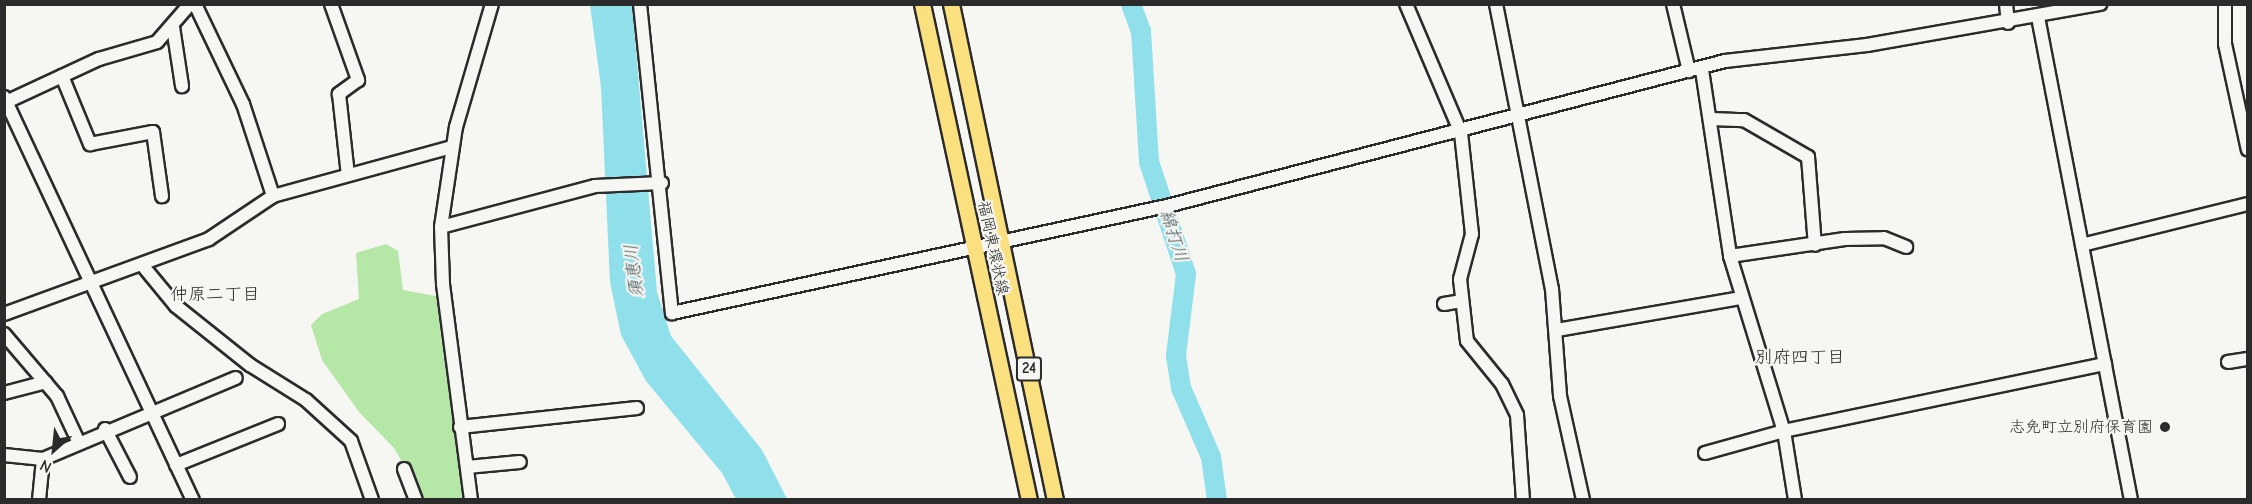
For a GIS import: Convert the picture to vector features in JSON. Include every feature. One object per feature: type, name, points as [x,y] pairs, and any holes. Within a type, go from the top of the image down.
[{"type":"main road","name":"福岡東環状線","points":[[922,4],[1029,500]]},
{"type":"main road","name":"福岡東環状線","points":[[951,4],[1055,500]]},
{"type":"street","points":[[193,500],[5,101],[62,76],[158,42],[193,4],[243,104],[273,196]]},
{"type":"street","points":[[331,4],[358,80],[339,94],[348,175]]},
{"type":"street","points":[[471,500],[459,427],[441,227],[452,147],[492,4]]},
{"type":"street","points":[[640,4],[672,313],[1000,239],[1170,205],[1461,133],[1518,116],[1772,51],[1867,45],[2008,23],[2100,4]]},
{"type":"street","points":[[1406,4],[1461,133],[1472,234],[1460,279],[1467,341],[1502,384],[1516,415],[1523,500]]},
{"type":"street","points":[[1496,4],[1557,330],[1560,396],[1583,500]]},
{"type":"street","points":[[1673,4],[1689,71]]},
{"type":"street","points":[[2006,4],[2008,23]]},
{"type":"street","points":[[2225,4],[2225,44],[2247,146]]},
{"type":"street","points":[[2037,17],[2131,500]]},
{"type":"street","points":[[173,27],[182,86]]},
{"type":"street","points":[[1702,70],[1730,256],[1784,431],[1795,500]]},
{"type":"street","points":[[62,76],[90,144],[153,132],[162,196]]},
{"type":"street","points":[[1711,119],[1744,120],[1808,157],[1815,245]]},
{"type":"street","points":[[4,314],[90,280],[143,266],[209,239],[273,196],[452,147]]},
{"type":"street","points":[[441,227],[595,186],[657,183]]},
{"type":"street","points":[[2082,245],[2247,204]]},
{"type":"street","points":[[1730,256],[1884,238],[1906,247]]},
{"type":"street","points":[[143,266],[176,306],[250,365],[306,400],[351,441],[372,500]]},
{"type":"street","points":[[1557,330],[1742,298]]},
{"type":"street","points":[[1444,304],[1461,301]]},
{"type":"street","points":[[6,338],[46,382],[78,441]]},
{"type":"street","points":[[2228,362],[2247,358]]},
{"type":"street","points":[[1705,453],[1784,431],[2105,364]]},
{"type":"street","points":[[4,455],[43,459],[105,429],[236,378]]},
{"type":"street","points":[[4,393],[46,382]]},
{"type":"street","points":[[459,427],[637,408]]},
{"type":"street","points":[[176,465],[278,424]]},
{"type":"street","points":[[105,429],[130,477]]},
{"type":"street","points":[[39,500],[43,459]]},
{"type":"street","points":[[467,467],[520,462]]},
{"type":"street","points":[[404,469],[416,500]]},
{"type":"green space","points":[[386,244],[398,251],[403,290],[436,296],[463,499],[423,499],[394,448],[359,412],[322,360],[311,325],[322,314],[359,299],[356,253]]},
{"type":"water","name":"須恵川","points":[[590,5],[632,5],[657,292],[671,336],[762,450],[787,499],[736,499],[722,473],[646,381],[621,335],[610,282],[601,87]]},
{"type":"waterway","name":"綿打川","points":[[1131,4],[1141,31],[1149,162],[1186,274],[1176,356],[1181,388],[1211,457],[1217,500]]},
{"type":"place","name":"志免町立別府保育園","points":[[2165,427]]},
{"type":"district","name":"仲原二丁目","points":[[215,295]]},
{"type":"district","name":"別府四丁目","points":[[1800,358]]}]
